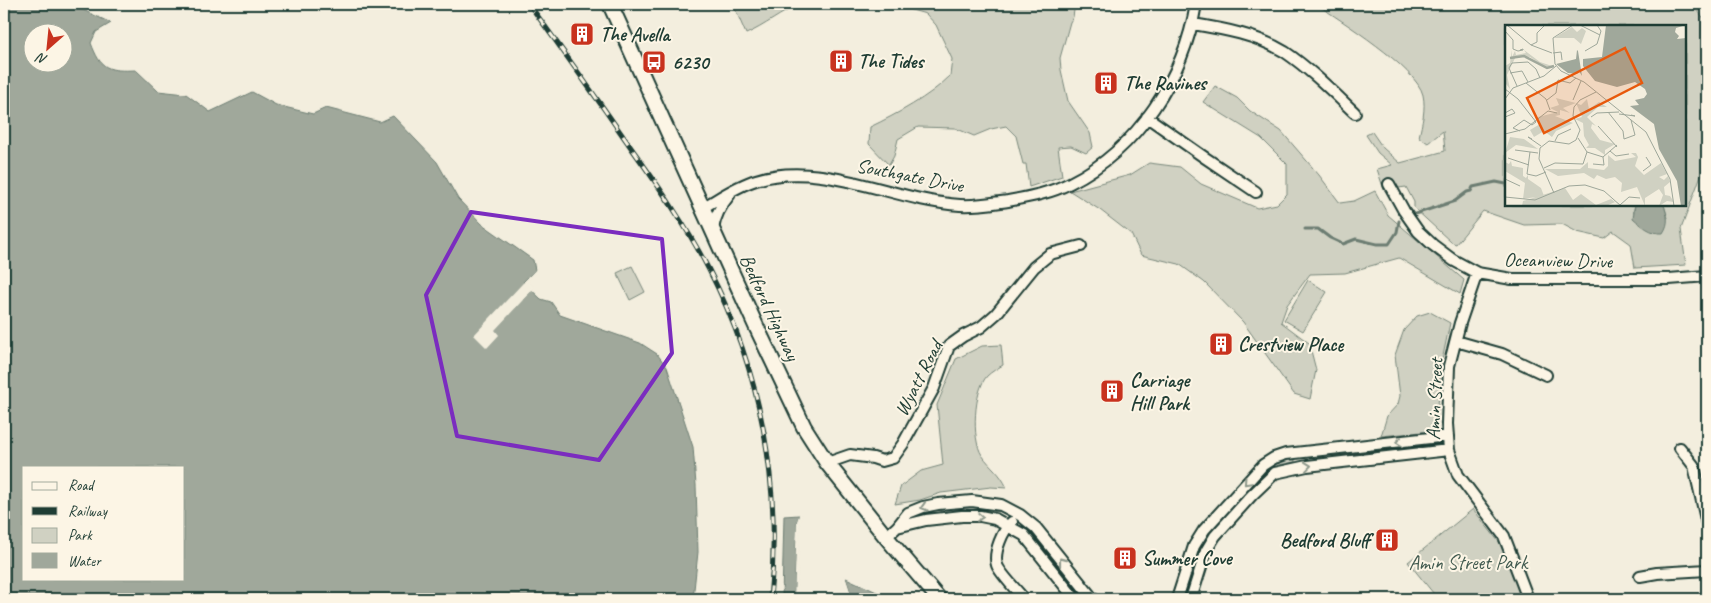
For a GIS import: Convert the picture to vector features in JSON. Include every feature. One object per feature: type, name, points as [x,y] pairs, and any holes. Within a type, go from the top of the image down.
[{"type":"main road","name":"Bedford Highway","points":[[610,4],[756,326],[804,426],[827,462],[886,537],[940,599]]},
{"type":"street","name":"Southgate Drive","points":[[702,208],[734,189],[756,180],[779,174],[804,174],[845,180],[929,200],[960,205],[993,203],[1046,192],[1078,178],[1100,163],[1124,144],[1147,117],[1162,95],[1182,56],[1193,24],[1196,4]]},
{"type":"street","points":[[1193,24],[1228,30],[1284,52],[1355,113]]},
{"type":"street","points":[[1147,117],[1256,192]]},
{"type":"street","name":"Oceanview Drive","points":[[1389,184],[1404,211],[1418,230],[1433,245],[1453,260],[1477,273],[1512,279],[1684,278],[1707,276]]},
{"type":"street","points":[[713,229],[715,217],[720,206],[734,189]]},
{"type":"street","name":"Wyatt Road","points":[[827,462],[850,455],[882,461],[892,458],[903,444],[934,388],[949,346],[981,327],[1034,267],[1050,254],[1081,246]]},
{"type":"street","name":"Amin Street","points":[[1477,273],[1460,323],[1449,366],[1447,424],[1449,450],[1458,475],[1504,536],[1519,571],[1528,599]]},
{"type":"street","points":[[1456,341],[1502,354],[1546,376]]},
{"type":"street","points":[[1177,599],[1194,546],[1204,530],[1263,465],[1274,458],[1296,453],[1448,436]]},
{"type":"street","points":[[1680,448],[1694,466],[1707,524]]},
{"type":"street","points":[[1191,599],[1206,551],[1216,536],[1252,495],[1275,473],[1307,466],[1449,450]]},
{"type":"street","points":[[886,537],[908,513],[938,504],[972,501],[1001,505],[1020,515],[1036,528],[1092,599]]},
{"type":"street","points":[[1020,515],[1008,526],[997,546],[997,565],[1024,599]]},
{"type":"street","points":[[897,527],[926,520],[980,516],[995,518],[1024,535],[1075,599]]},
{"type":"street","points":[[1640,576],[1707,570]]},
{"type":"highlighted area","points":[[471,212],[662,239],[672,353],[599,460],[457,436],[426,295]]},
{"type":"green space","points":[[733,4],[801,4],[746,34]]},
{"type":"green space","points":[[890,4],[1075,4],[1073,17],[1060,58],[1061,70],[1068,101],[1090,133],[1093,147],[1086,153],[1071,146],[1058,147],[1062,176],[1029,187],[1026,164],[1023,164],[1016,136],[1006,126],[991,129],[974,136],[955,128],[918,127],[898,139],[894,156],[889,165],[869,144],[870,127],[912,104],[942,84],[950,76],[952,59],[936,25],[926,14]]},
{"type":"green space","points":[[1316,4],[1692,4],[1707,22],[1707,159],[1681,229],[1686,265],[1635,268],[1631,244],[1613,231],[1604,238],[1577,232],[1562,224],[1524,225],[1483,211],[1456,244],[1451,242],[1414,208],[1414,202],[1406,187],[1384,190],[1377,169],[1392,165],[1378,153],[1366,135],[1372,132],[1383,148],[1400,163],[1445,151],[1443,131],[1428,143],[1419,137],[1424,106],[1423,95],[1418,84],[1393,59]]},
{"type":"green space","points":[[1215,86],[1237,98],[1250,111],[1281,131],[1319,175],[1340,203],[1354,201],[1375,191],[1388,215],[1464,280],[1460,294],[1399,258],[1345,273],[1310,274],[1287,305],[1281,322],[1309,343],[1316,370],[1310,399],[1294,394],[1243,322],[1204,282],[1179,264],[1141,255],[1131,234],[1100,210],[1070,191],[1130,175],[1149,163],[1180,167],[1201,184],[1257,208],[1277,204],[1287,194],[1287,164],[1261,138],[1203,102]]},
{"type":"green space","points":[[632,266],[645,292],[630,300],[617,273]]},
{"type":"green space","points":[[1308,280],[1327,292],[1303,331],[1284,320]]},
{"type":"green space","points":[[1430,312],[1450,323],[1441,365],[1437,420],[1431,431],[1381,436],[1387,416],[1398,404],[1400,396],[1395,355],[1404,330],[1417,316]]},
{"type":"green space","points":[[1001,345],[1003,365],[987,376],[983,383],[977,403],[975,427],[976,438],[982,455],[1007,488],[991,487],[941,493],[920,500],[895,504],[901,486],[921,471],[943,465],[937,405],[956,359],[982,346]]},
{"type":"green space","points":[[1436,441],[1438,443],[1436,446],[1318,460],[1317,458],[1350,452]]},
{"type":"green space","points":[[1286,459],[1295,460],[1295,462],[1278,465],[1263,477],[1205,538],[1207,531],[1267,467]]},
{"type":"green space","points":[[967,505],[1000,510],[999,512],[953,511],[907,520],[921,512]]},
{"type":"green space","name":"Amin Street Park","points":[[1473,509],[1499,542],[1506,555],[1522,599],[1438,599],[1408,562]]},
{"type":"green space","points":[[1026,525],[1087,599],[1082,599],[1024,530],[1023,526]]},
{"type":"green space","points":[[1194,555],[1196,555],[1191,582],[1186,597],[1184,597]]},
{"type":"water","points":[[4,4],[70,4],[111,23],[96,32],[91,43],[102,64],[112,69],[136,70],[158,91],[186,94],[210,112],[252,92],[276,105],[313,114],[326,108],[380,122],[393,116],[437,162],[458,199],[482,224],[533,260],[535,270],[523,282],[541,299],[551,302],[560,315],[640,343],[657,354],[667,367],[693,447],[698,552],[693,599],[4,599]]},
{"type":"water","points":[[1635,206],[1664,206],[1667,222],[1663,233],[1659,233],[1643,227],[1633,218]]},
{"type":"water","points":[[799,515],[797,521],[794,599],[782,599],[784,516]]},
{"type":"water","points":[[846,578],[881,594],[886,599],[849,599],[852,597]]},
{"type":"pier","points":[[537,268],[537,271],[527,281],[534,288],[495,330],[499,335],[487,348],[474,335]]},
{"type":"pier","points":[[799,515],[802,515],[796,599],[794,599],[797,521]]},
{"type":"pier","points":[[845,576],[852,597],[849,599],[834,599],[835,597],[849,595],[843,579]]},
{"type":"waterway","points":[[1415,214],[1455,201],[1471,191],[1473,187],[1496,182],[1505,184]]},
{"type":"waterway","points":[[1305,229],[1318,229],[1330,238],[1343,244],[1356,239],[1377,244],[1389,244],[1397,232],[1399,221]]},
{"type":"railway","points":[[529,4],[673,208],[701,254],[727,308],[742,348],[764,430],[773,514],[773,557],[770,599]]},
{"type":"place","name":"The Avella","points":[[582,34]]},
{"type":"place","name":"The Tides","points":[[841,61]]},
{"type":"place","name":"6230","points":[[654,62]]},
{"type":"place","name":"The Ravines","points":[[1106,83]]},
{"type":"place","name":"Crestview Place","points":[[1221,344]]},
{"type":"place","name":"Carriage Hill Park","points":[[1112,391]]},
{"type":"place","name":"Bedford Bluff","points":[[1387,540]]},
{"type":"place","name":"Summer Cove","points":[[1125,558]]}]
